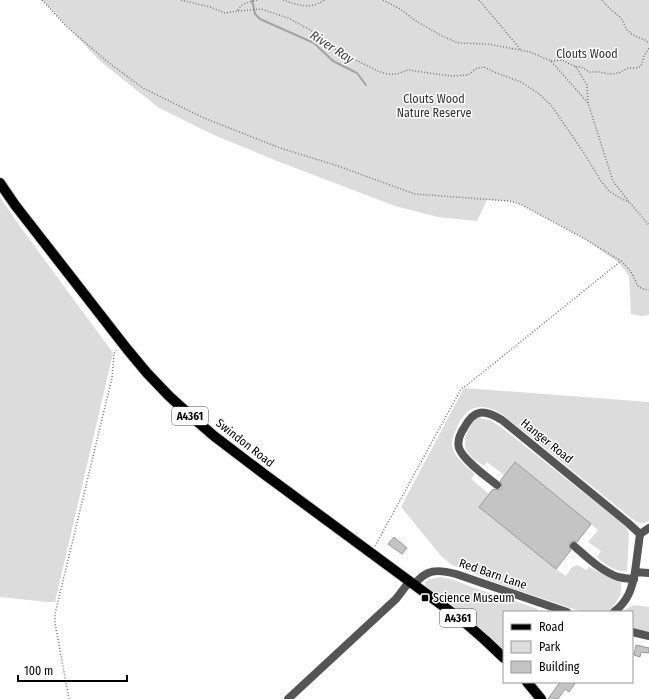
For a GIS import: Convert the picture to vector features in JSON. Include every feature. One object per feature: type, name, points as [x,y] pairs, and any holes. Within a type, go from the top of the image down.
[{"type":"main road","name":"Swindon Road","points":[[0,183],[15,205],[147,373],[191,416],[264,474],[462,620],[503,657]]},
{"type":"main road","points":[[528,683],[541,699]]},
{"type":"street","name":"Hanger Road","points":[[497,485],[471,464],[464,457],[459,448],[461,432],[468,420],[476,413],[491,414],[502,420],[640,534]]},
{"type":"street","points":[[615,611],[628,597],[634,576],[640,534],[649,528]]},
{"type":"street","points":[[574,546],[598,566],[619,577],[649,573]]},
{"type":"street","name":"Red Barn Lane","points":[[288,699],[412,584],[429,572],[435,571],[456,574],[564,611]]},
{"type":"street","points":[[633,632],[649,636]]},
{"type":"path","points":[[42,0],[67,26],[109,63],[143,88],[204,118],[280,148],[416,194],[509,201],[520,204],[585,239],[621,261],[633,274],[638,287],[649,290]]},
{"type":"path","points":[[181,0],[210,7],[225,13],[257,9],[265,10],[291,19],[314,32],[340,53],[387,74],[397,74],[408,70],[451,76],[468,75],[477,68],[484,67],[521,82],[538,93],[551,105],[601,181],[609,190],[620,198],[630,202]]},
{"type":"path","points":[[189,0],[193,3]]},
{"type":"path","points":[[238,11],[241,5],[257,0]]},
{"type":"path","points":[[283,0],[305,6],[315,5],[324,0]]},
{"type":"path","points":[[382,0],[400,9],[416,21],[442,36],[458,43],[488,44],[521,50],[530,52],[551,61],[588,103]]},
{"type":"path","points":[[479,0],[521,50]]},
{"type":"path","points":[[602,0],[621,18],[627,30],[633,35],[649,43]]},
{"type":"path","points":[[576,67],[581,67],[590,72],[610,74],[619,73],[628,68],[637,68],[641,66],[644,56],[649,48]]},
{"type":"path","points":[[551,61],[562,60],[576,67],[580,72],[587,85],[588,103],[613,181],[649,225]]},
{"type":"path","points":[[374,548],[461,389],[621,261]]},
{"type":"path","points":[[69,699],[55,623],[55,614],[112,378],[115,350],[123,343]]},
{"type":"green space","name":"Clouts Wood Nature Reserve","points":[[42,0],[649,0],[649,315],[642,316],[631,314],[629,276],[619,263],[585,239],[520,204],[509,201],[487,200],[477,221],[438,217],[395,206],[214,135],[159,108],[101,62]]},
{"type":"green space","points":[[0,197],[113,353],[55,602],[0,597]]},
{"type":"green space","points":[[464,388],[649,402],[649,521],[645,523],[635,521],[502,414],[494,410],[481,407],[470,410],[461,420],[452,440],[455,453],[464,465],[475,474],[471,479],[489,494],[479,507],[566,576],[572,567],[578,565],[586,570],[589,567],[621,583],[620,596],[609,611],[579,611],[503,585],[452,565],[442,557],[401,507]]},
{"type":"green space","points":[[478,418],[490,420],[501,427],[624,525],[629,534],[627,571],[619,571],[600,560],[597,557],[601,551],[588,542],[598,530],[515,462],[504,475],[487,462],[484,466],[471,457],[466,449],[465,439],[470,427]]},
{"type":"green space","points":[[440,577],[451,579],[538,609],[537,611],[503,611],[503,652],[425,587],[425,582],[430,579]]},
{"type":"green space","points":[[634,605],[649,607],[649,634],[633,629],[633,611],[622,611]]},
{"type":"building","points":[[515,462],[591,524],[577,542],[573,541],[570,543],[569,547],[571,550],[556,569],[479,507],[493,489],[501,489],[502,485],[500,481]]},
{"type":"building","points":[[394,537],[407,548],[402,554],[388,544]]},
{"type":"building","points":[[636,645],[649,648],[649,653],[641,652],[640,657],[634,655]]},
{"type":"building","points":[[559,683],[575,683],[569,692],[565,689],[558,699],[548,699]]},
{"type":"waterway","name":"River Ray","points":[[252,0],[255,14],[260,19],[314,43],[333,61],[357,73],[366,85]]},
{"type":"place","name":"Science Museum","points":[[425,598]]},
{"type":"park label","name":"Clouts Wood","points":[[587,54]]}]
